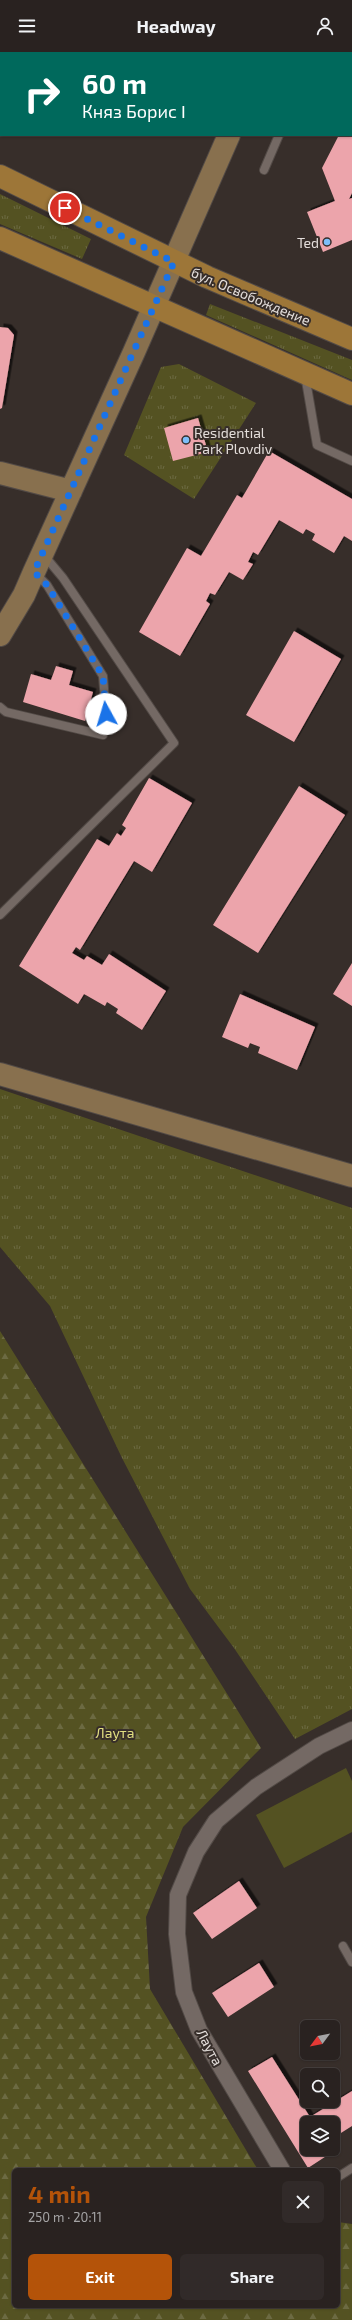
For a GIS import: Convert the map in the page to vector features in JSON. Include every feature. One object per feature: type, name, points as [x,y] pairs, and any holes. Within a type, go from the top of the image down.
[{"type":"main road","name":"бул. Освобождение","points":[[0,176],[174,262],[352,339]]},
{"type":"main road","points":[[0,238],[352,394]]},
{"type":"street","points":[[0,635],[24,595],[39,563],[174,262],[229,136]]},
{"type":"street","points":[[0,473],[71,491]]},
{"type":"street","points":[[0,1074],[352,1176]]},
{"type":"street","name":"Лаута","points":[[281,2168],[199,2030],[184,1992],[177,1934],[178,1895],[196,1852],[216,1821],[256,1787],[319,1746],[352,1730]]},
{"type":"lane","points":[[264,170],[279,136]]},
{"type":"lane","points":[[304,372],[317,444],[352,462]]},
{"type":"lane","points":[[0,707],[6,712],[104,735],[106,714],[103,676],[47,585],[39,563]]},
{"type":"lane","points":[[0,915],[174,743],[63,578],[39,563]]},
{"type":"lane","points":[[343,1946],[352,1962]]},
{"type":"lane","points":[[340,2176],[352,2168]]},
{"type":"green space","points":[[0,194],[91,239],[82,259],[0,224]]},
{"type":"green space","points":[[210,304],[352,360],[352,380],[206,315]]},
{"type":"green space","points":[[179,364],[256,403],[194,499],[124,455],[161,367]]},
{"type":"green space","points":[[0,1089],[352,1208],[352,1709],[295,1739],[234,1648],[190,1589],[122,1458],[50,1306],[0,1247]]},
{"type":"green space","name":"Лаута","points":[[0,1331],[261,1748],[183,1827],[146,1917],[150,1989],[257,2168],[12,2168],[12,2308],[340,2308],[340,2222],[352,2224],[352,2320],[0,2320]]},
{"type":"green space","points":[[346,1768],[352,1781],[352,1832],[284,1868],[256,1815]]},
{"type":"building","points":[[338,136],[352,136],[352,193],[349,199],[352,198],[352,240],[323,252],[307,212],[335,201],[322,168]]},
{"type":"building","points":[[0,327],[8,328],[14,335],[2,408],[0,409]]},
{"type":"building","name":"Residential Park Plovdiv","points":[[198,418],[208,452],[173,461],[164,428]]},
{"type":"building","points":[[269,451],[352,499],[352,541],[344,536],[334,553],[312,540],[315,534],[306,529],[303,534],[279,520],[258,555],[253,552],[248,562],[253,564],[243,580],[229,572],[215,595],[210,593],[206,601],[210,604],[180,656],[139,632],[187,548],[201,556],[237,495],[242,498]]},
{"type":"building","points":[[294,631],[341,659],[294,742],[246,715]]},
{"type":"building","points":[[56,666],[73,671],[69,685],[93,692],[85,721],[23,702],[31,674],[51,680]]},
{"type":"building","points":[[149,778],[192,803],[152,872],[134,861],[80,950],[76,947],[72,953],[84,960],[87,956],[102,965],[109,954],[166,991],[142,1030],[116,1013],[118,1009],[107,1002],[105,1006],[84,994],[78,1004],[19,966],[97,839],[109,846],[117,833],[121,836],[126,828],[122,825]]},
{"type":"building","points":[[299,786],[345,815],[258,953],[213,925]]},
{"type":"building","points":[[352,963],[352,1006],[333,994]]},
{"type":"building","points":[[240,994],[315,1027],[297,1070],[258,1053],[260,1047],[250,1043],[248,1048],[222,1037]]},
{"type":"building","points":[[239,1881],[257,1908],[212,1939],[193,1913]]},
{"type":"building","points":[[259,1963],[274,1987],[228,2017],[212,1993]]},
{"type":"building","points":[[272,2057],[300,2101],[300,2108],[304,2108],[309,2116],[300,2116],[300,2155],[248,2071]]},
{"type":"building","points":[[352,2091],[352,2126],[340,2134],[340,2116],[312,2116],[325,2108],[340,2108],[340,2098]]},
{"type":"building","points":[[301,2156],[326,2156],[308,2168]]},
{"type":"place","name":"Ted","points":[[327,242]]},
{"type":"place","name":"Residential Park Plovdiv","points":[[186,440]]},
{"type":"route","points":[[65,208],[174,262],[34,572],[47,585],[103,676],[106,714]]}]
